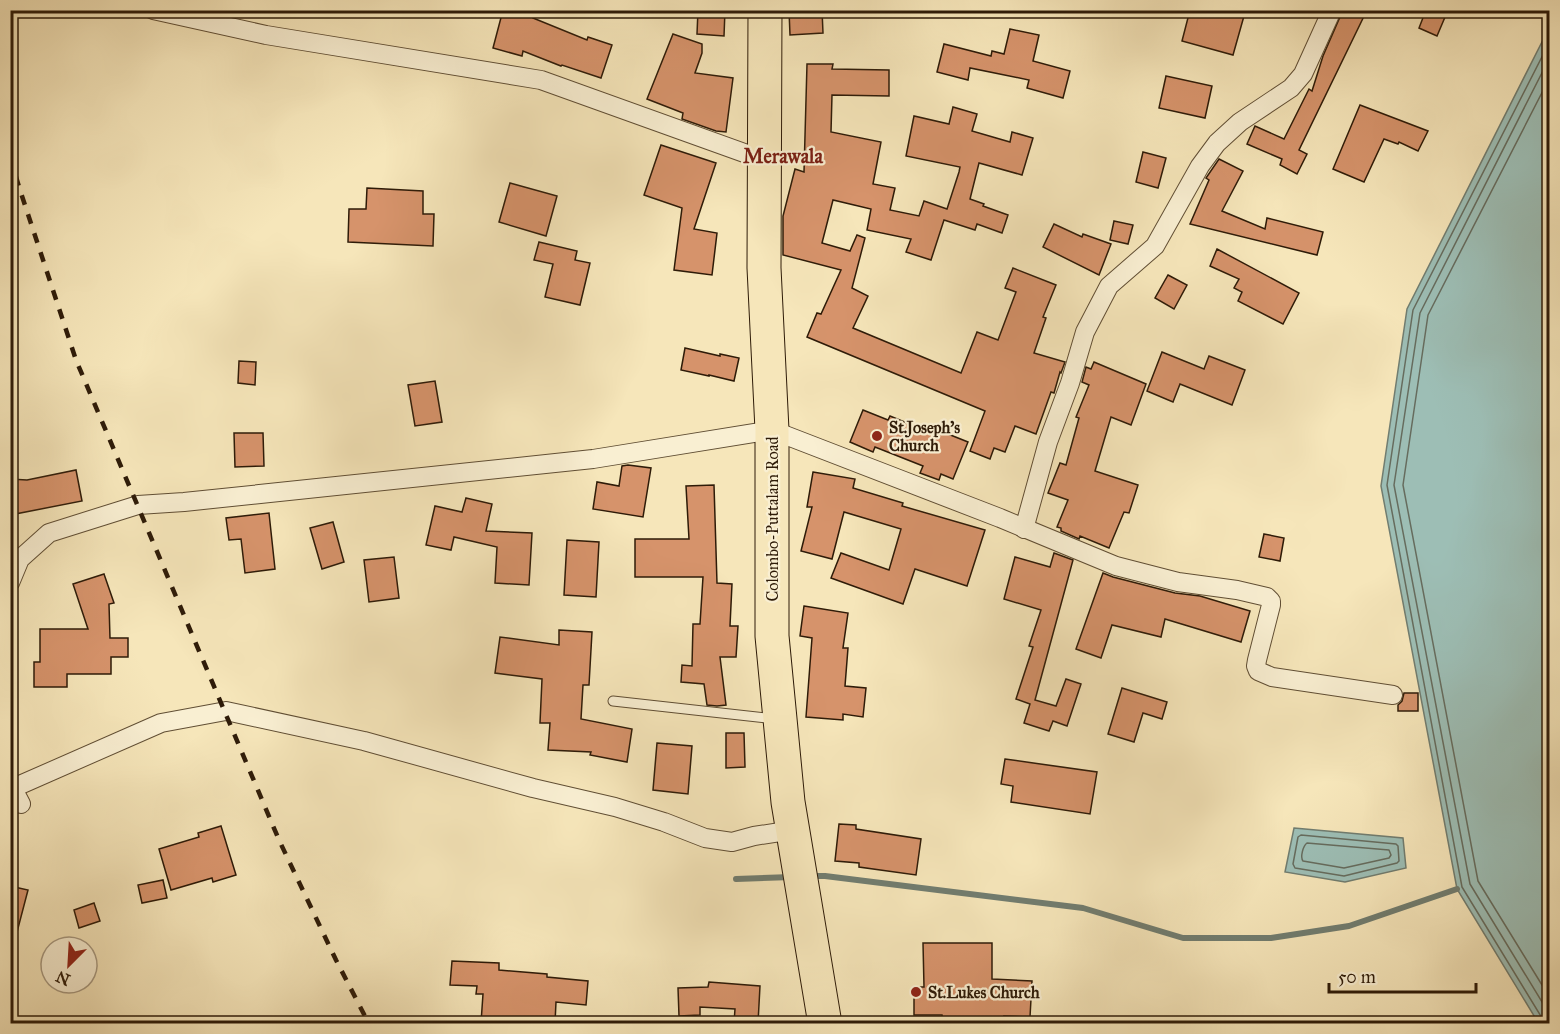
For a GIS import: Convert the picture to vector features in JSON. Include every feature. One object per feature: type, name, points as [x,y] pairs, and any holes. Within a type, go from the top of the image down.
[{"type":"highway","name":"Colombo-Puttalam Road","points":[[765,10],[764,268],[772,430],[772,636],[788,802],[825,1023]]},
{"type":"street","points":[[153,10],[266,35],[542,80],[764,160]]},
{"type":"street","points":[[1024,529],[1048,442],[1070,383],[1084,332],[1109,286],[1155,246],[1200,166],[1217,143],[1240,122],[1291,88],[1303,74],[1332,10]]},
{"type":"street","points":[[10,583],[15,557],[49,533],[138,505],[593,459],[772,430],[1000,518],[1093,558],[1138,573],[1178,582],[1237,590],[1267,597],[1271,605],[1257,660],[1258,671],[1272,677],[1394,695]]},
{"type":"street","points":[[21,804],[12,785],[160,723],[226,711],[364,741],[533,788],[615,807],[705,838],[732,842],[793,830]]},
{"type":"lane","points":[[613,701],[780,720]]},
{"type":"water","points":[[1549,28],[1550,1023],[1539,1024],[1457,889],[1381,486],[1407,309]]},
{"type":"water","points":[[1294,828],[1403,838],[1406,868],[1345,882],[1285,872]]},
{"type":"building","points":[[503,10],[535,10],[533,18],[587,40],[588,37],[612,45],[601,78],[523,51],[522,56],[493,48]]},
{"type":"building","points":[[698,10],[725,10],[724,36],[697,34]]},
{"type":"building","points":[[789,10],[822,10],[823,33],[790,35]]},
{"type":"building","points":[[1190,10],[1224,10],[1244,16],[1233,55],[1182,41]]},
{"type":"building","points":[[1343,10],[1367,10],[1299,150],[1307,154],[1297,174],[1280,165],[1282,159],[1247,144],[1255,126],[1284,139],[1309,89],[1312,91],[1323,56]]},
{"type":"building","points":[[1426,10],[1448,10],[1437,36],[1419,28]]},
{"type":"building","points":[[1010,29],[1039,35],[1033,61],[1070,71],[1063,98],[1027,88],[1029,80],[970,68],[968,80],[937,72],[944,44],[991,56],[992,51],[1004,54]]},
{"type":"building","points":[[673,34],[702,44],[702,53],[695,73],[733,78],[726,132],[716,131],[682,119],[683,113],[647,99]]},
{"type":"building","points":[[807,64],[833,64],[832,69],[889,70],[889,96],[832,95],[831,132],[881,142],[873,184],[895,188],[890,210],[919,216],[924,201],[947,209],[959,172],[960,167],[906,156],[914,116],[949,124],[953,107],[977,114],[972,131],[1010,142],[1012,132],[1033,138],[1022,175],[979,163],[970,199],[1008,215],[1002,233],[977,224],[975,230],[944,220],[931,260],[906,252],[911,239],[867,230],[871,209],[833,200],[822,243],[850,251],[857,235],[865,238],[852,288],[868,296],[853,328],[961,373],[977,332],[998,340],[1016,292],[1005,288],[1013,268],[1056,285],[1043,317],[1046,318],[1034,353],[1065,362],[1036,434],[1015,426],[1005,452],[994,448],[990,459],[970,451],[985,411],[807,337],[817,313],[821,314],[841,270],[783,255],[783,216],[795,169],[804,172]]},
{"type":"building","points":[[1166,76],[1212,86],[1205,118],[1159,108]]},
{"type":"building","points":[[1360,105],[1428,131],[1418,151],[1399,142],[1398,144],[1384,139],[1364,182],[1333,169]]},
{"type":"building","points":[[661,145],[716,163],[694,229],[717,233],[712,275],[674,270],[682,208],[644,195]]},
{"type":"building","points":[[1143,152],[1166,158],[1158,188],[1136,182]]},
{"type":"building","points":[[1219,159],[1243,171],[1222,211],[1265,229],[1267,218],[1323,232],[1317,255],[1190,224],[1209,180],[1206,178]]},
{"type":"building","points":[[510,183],[557,196],[546,236],[499,222]]},
{"type":"building","points":[[367,188],[423,191],[423,214],[434,214],[433,246],[348,242],[349,209],[366,209]]},
{"type":"building","points":[[1114,221],[1133,225],[1128,244],[1110,240]]},
{"type":"building","points":[[1054,224],[1082,237],[1083,234],[1111,244],[1099,275],[1043,247]]},
{"type":"building","points":[[539,242],[577,251],[575,260],[590,263],[580,305],[545,297],[553,264],[534,260]]},
{"type":"building","points":[[1217,249],[1299,293],[1283,324],[1238,301],[1242,292],[1234,288],[1239,279],[1210,266]]},
{"type":"building","points":[[1168,275],[1187,285],[1174,309],[1155,298]]},
{"type":"building","points":[[685,348],[739,358],[734,381],[681,370]]},
{"type":"building","points":[[1162,352],[1204,369],[1209,356],[1245,370],[1232,405],[1180,384],[1173,402],[1147,391]]},
{"type":"building","points":[[239,361],[256,362],[255,385],[238,383]]},
{"type":"building","points":[[1094,362],[1146,384],[1131,425],[1111,417],[1095,471],[1138,485],[1129,513],[1124,512],[1109,548],[1061,531],[1061,528],[1057,527],[1068,500],[1048,493],[1060,463],[1066,465],[1079,418],[1076,417],[1089,385],[1082,382],[1086,367],[1091,369]]},
{"type":"building","points":[[435,381],[442,422],[415,426],[408,385]]},
{"type":"building","points":[[863,410],[888,420],[890,416],[936,435],[938,430],[968,442],[953,479],[941,474],[939,480],[920,473],[923,466],[875,447],[873,452],[850,442]]},
{"type":"building","points":[[234,433],[263,433],[264,466],[235,467]]},
{"type":"building","points":[[622,466],[651,468],[643,517],[593,509],[597,482],[619,486]]},
{"type":"building","points":[[76,470],[82,501],[10,515],[10,479],[27,480]]},
{"type":"building","points":[[813,472],[855,479],[853,488],[903,503],[902,506],[985,530],[967,586],[915,569],[903,604],[831,578],[841,553],[889,570],[901,529],[844,512],[832,559],[801,551],[812,507],[807,507]]},
{"type":"building","points":[[714,485],[717,583],[732,584],[730,626],[738,626],[736,657],[720,657],[726,705],[717,706],[707,705],[704,684],[681,682],[682,665],[692,666],[693,624],[700,624],[703,577],[635,577],[635,539],[689,539],[686,486]]},
{"type":"building","points":[[466,498],[492,504],[486,531],[532,533],[529,585],[495,583],[497,547],[454,537],[451,550],[426,545],[435,506],[462,512]]},
{"type":"building","points":[[269,513],[275,569],[245,573],[241,539],[229,540],[226,518]]},
{"type":"building","points":[[333,522],[344,562],[322,569],[310,528]]},
{"type":"building","points":[[1264,534],[1284,538],[1280,561],[1259,557]]},
{"type":"building","points":[[567,540],[599,542],[596,597],[564,595]]},
{"type":"building","points":[[1054,553],[1073,560],[1035,700],[1056,706],[1066,679],[1081,684],[1067,726],[1053,721],[1049,731],[1024,723],[1030,704],[1016,699],[1033,647],[1029,646],[1041,610],[1004,599],[1015,557],[1050,567]]},
{"type":"building","points":[[394,557],[399,598],[369,602],[364,560]]},
{"type":"building","points":[[1103,573],[1175,593],[1200,596],[1250,611],[1241,642],[1165,619],[1161,637],[1112,625],[1101,658],[1076,649]]},
{"type":"building","points":[[104,574],[114,603],[109,604],[110,638],[128,638],[128,657],[111,657],[111,674],[67,674],[67,687],[34,687],[34,662],[40,662],[40,629],[88,629],[73,584]]},
{"type":"building","points":[[804,606],[848,613],[843,648],[848,648],[845,686],[866,688],[863,717],[843,714],[843,720],[806,717],[812,638],[800,636]]},
{"type":"building","points":[[559,630],[592,632],[589,685],[583,685],[581,719],[632,729],[627,762],[590,755],[591,752],[548,750],[550,723],[540,723],[542,679],[495,673],[500,637],[559,645]]},
{"type":"building","points":[[1122,688],[1167,702],[1162,719],[1143,713],[1134,742],[1108,734]]},
{"type":"building","points":[[1404,693],[1418,693],[1418,711],[1398,711],[1398,705]]},
{"type":"building","points":[[726,733],[744,733],[745,767],[726,768]]},
{"type":"building","points":[[657,743],[692,746],[688,794],[653,790]]},
{"type":"building","points":[[1005,759],[1097,772],[1090,814],[1011,802],[1013,786],[1001,784]]},
{"type":"building","points":[[839,824],[856,825],[856,829],[921,839],[916,875],[859,867],[859,863],[835,861]]},
{"type":"building","points":[[221,826],[236,875],[213,882],[212,878],[171,890],[159,849],[199,837],[198,833]]},
{"type":"building","points":[[163,880],[167,898],[142,903],[138,885]]},
{"type":"building","points":[[10,886],[28,890],[16,936],[10,935]]},
{"type":"building","points":[[94,903],[100,921],[79,928],[74,910]]},
{"type":"building","points":[[923,943],[992,943],[992,979],[1032,981],[1030,1017],[1004,1016],[1005,1023],[943,1023],[942,1015],[914,1015],[914,987],[924,987]]},
{"type":"building","points":[[452,961],[499,963],[499,970],[547,974],[547,977],[588,981],[586,1005],[556,1002],[555,1023],[481,1023],[483,994],[476,994],[477,986],[450,985]]},
{"type":"building","points":[[709,982],[760,986],[758,1023],[734,1023],[735,1009],[700,1007],[700,1015],[679,1016],[678,988],[708,987]]},
{"type":"waterway","points":[[811,876],[1083,908],[1183,938],[1271,938],[1349,926],[1457,889]]},
{"type":"waterway","points":[[736,879],[792,877]]},
{"type":"railway","points":[[10,157],[76,360],[279,840],[369,1024]]},
{"type":"place","name":"St.Joseph's Church","points":[[877,436]]},
{"type":"place","name":"St.Lukes Church","points":[[916,992]]},
{"type":"district","name":"Merawala","points":[[783,156]]}]
